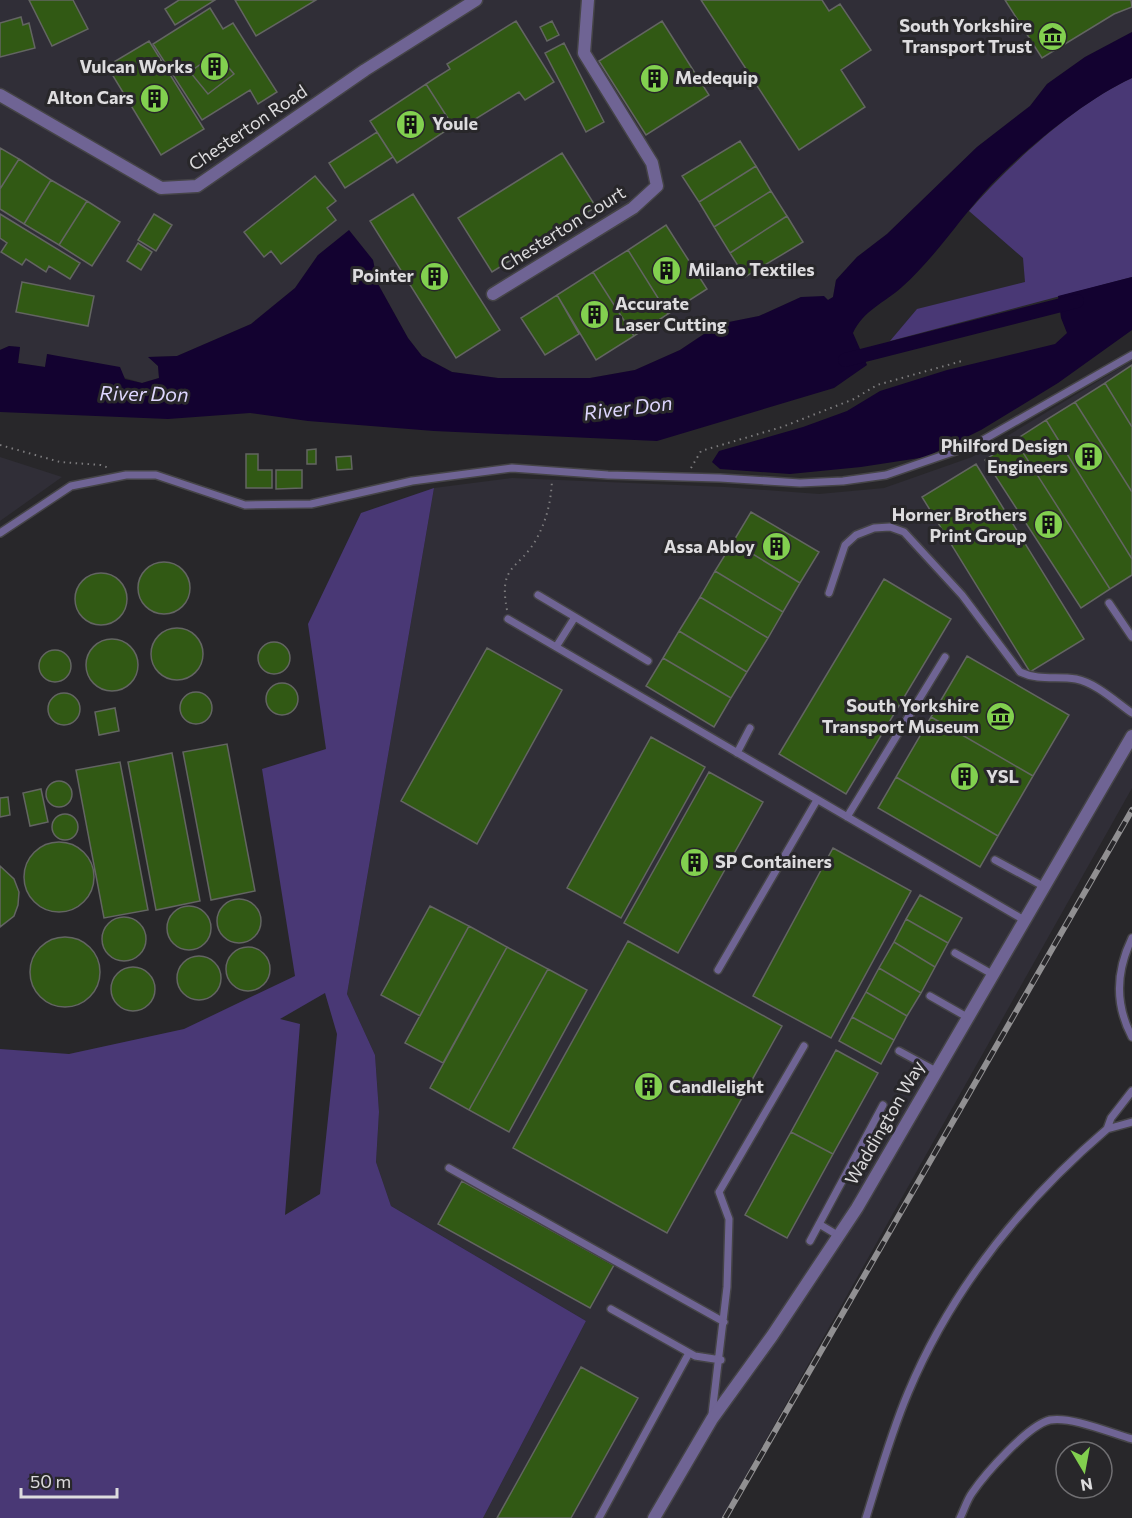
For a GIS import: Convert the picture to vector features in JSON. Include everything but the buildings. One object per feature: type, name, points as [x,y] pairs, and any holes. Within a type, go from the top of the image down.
[{"type":"street","name":"Chesterton Road","points":[[0,95],[161,188],[198,186],[365,70],[476,0]]},
{"type":"street","name":"Chesterton Court","points":[[493,294],[633,208],[657,186],[652,163],[584,53],[588,0]]},
{"type":"street","name":"Waddington Way","points":[[654,1518],[712,1419],[772,1336],[839,1236],[1132,736]]},
{"type":"lane","points":[[0,533],[71,486],[126,475],[156,476],[245,505],[311,504],[412,482],[512,468],[800,483],[843,482],[886,475],[976,444],[1132,356]]},
{"type":"lane","points":[[829,593],[845,545],[856,535],[874,528],[890,527],[904,532],[962,595],[1020,672],[1031,677],[1066,678],[1088,683],[1132,713]]},
{"type":"lane","points":[[538,595],[648,661]]},
{"type":"lane","points":[[1109,603],[1132,637]]},
{"type":"lane","points":[[556,646],[574,617]]},
{"type":"lane","points":[[508,619],[1024,920]]},
{"type":"lane","points":[[847,817],[945,657]]},
{"type":"lane","points":[[737,753],[750,728]]},
{"type":"lane","points":[[718,970],[817,800]]},
{"type":"lane","points":[[995,860],[1043,886]]},
{"type":"lane","points":[[1132,938],[1119,977],[1119,1001],[1123,1021],[1132,1037]]},
{"type":"lane","points":[[955,952],[992,974]]},
{"type":"lane","points":[[930,996],[967,1017]]},
{"type":"lane","points":[[712,1419],[721,1360],[729,1219],[719,1192],[804,1046]]},
{"type":"lane","points":[[899,1051],[936,1071]]},
{"type":"lane","points":[[866,1518],[908,1392],[960,1297],[1007,1230],[1046,1186],[1107,1129],[1111,1118],[1132,1091]]},
{"type":"lane","points":[[810,1241],[883,1105]]},
{"type":"lane","points":[[1107,1129],[1132,1122]]},
{"type":"lane","points":[[449,1168],[724,1322]]},
{"type":"lane","points":[[819,1224],[839,1236]]},
{"type":"lane","points":[[611,1309],[689,1353],[721,1360]]},
{"type":"lane","points":[[599,1518],[689,1353]]},
{"type":"lane","points":[[960,1518],[972,1493],[1005,1454],[1038,1426],[1050,1420],[1067,1421],[1132,1439]]},
{"type":"path","points":[[687,477],[701,451],[782,427],[854,399],[877,386],[963,361]]},
{"type":"path","points":[[0,446],[60,462],[101,465],[126,475]]},
{"type":"path","points":[[508,619],[503,588],[508,572],[536,540],[551,504],[552,471]]},
{"type":"shaded area","points":[[0,0],[1132,0],[1132,32],[1085,57],[1047,84],[1030,106],[977,147],[887,234],[857,257],[836,280],[833,297],[828,300],[801,297],[759,316],[719,324],[680,350],[635,370],[590,378],[498,378],[452,372],[422,356],[408,338],[378,284],[373,260],[318,255],[295,288],[251,324],[177,356],[149,357],[158,366],[159,378],[142,383],[48,354],[45,367],[18,363],[20,347],[9,346],[0,350]]},
{"type":"shaded area","points":[[1132,78],[1132,277],[890,341],[917,309],[1025,282],[1023,258],[969,211],[1024,155],[1066,119],[1110,89]]},
{"type":"shaded area","points":[[1132,361],[1132,788],[722,1518],[483,1518],[586,1321],[391,1206],[376,1162],[379,1112],[375,1055],[347,994],[434,488],[512,478],[725,487],[819,494],[884,488],[972,457]]},
{"type":"shaded area","points":[[0,457],[62,477],[0,521]]},
{"type":"shaded area","points":[[434,488],[347,994],[375,1055],[379,1112],[376,1162],[391,1206],[586,1321],[483,1518],[0,1518],[0,1049],[69,1054],[184,1029],[295,976],[262,769],[326,749],[308,624],[361,513]],"holes":[[[325,993],[337,1034],[320,1194],[285,1215],[300,1024],[280,1019]]]},
{"type":"water","name":"River Don","points":[[1132,32],[1132,78],[1076,112],[1020,156],[990,186],[914,276],[863,318],[853,333],[867,365],[834,388],[657,441],[434,431],[308,421],[250,413],[168,419],[0,412],[0,350],[9,346],[20,347],[18,363],[45,367],[47,354],[120,367],[125,379],[142,383],[159,378],[158,366],[148,357],[177,356],[251,324],[295,288],[318,255],[349,230],[373,260],[378,284],[408,338],[422,356],[452,372],[498,378],[590,378],[635,370],[680,350],[719,324],[759,316],[801,297],[824,296],[828,300],[833,297],[836,280],[857,257],[887,234],[977,147],[1030,106],[1047,84],[1085,57]]},
{"type":"water","points":[[1132,277],[1132,330],[1058,383],[981,430],[926,457],[861,467],[790,474],[720,469],[712,462],[719,451],[803,427],[847,411],[880,391],[947,370],[1055,344],[1067,333],[1061,318],[1058,296]]},
{"type":"waterway","points":[[845,360],[1077,301]]},
{"type":"railway","points":[[725,1518],[1132,810]]},
{"type":"place","name":"South Yorkshire Transport Trust","points":[[1053,36]]},
{"type":"place","name":"Vulcan Works","points":[[214,67]]},
{"type":"place","name":"Medequip","points":[[654,78]]},
{"type":"place","name":"Alton Cars","points":[[155,98]]},
{"type":"place","name":"Youle","points":[[411,124]]},
{"type":"place","name":"Milano Textiles","points":[[667,270]]},
{"type":"place","name":"Pointer","points":[[435,276]]},
{"type":"place","name":"Accurate Laser Cutting","points":[[594,314]]},
{"type":"place","name":"Philford Design Engineers","points":[[1089,456]]},
{"type":"place","name":"Horner Brothers Print Group","points":[[1048,525]]},
{"type":"place","name":"Assa Abloy","points":[[776,547]]},
{"type":"place","name":"South Yorkshire Transport Museum","points":[[1000,716]]},
{"type":"place","name":"YSL","points":[[965,777]]},
{"type":"place","name":"SP Containers","points":[[694,862]]},
{"type":"place","name":"Candlelight","points":[[648,1087]]}]
